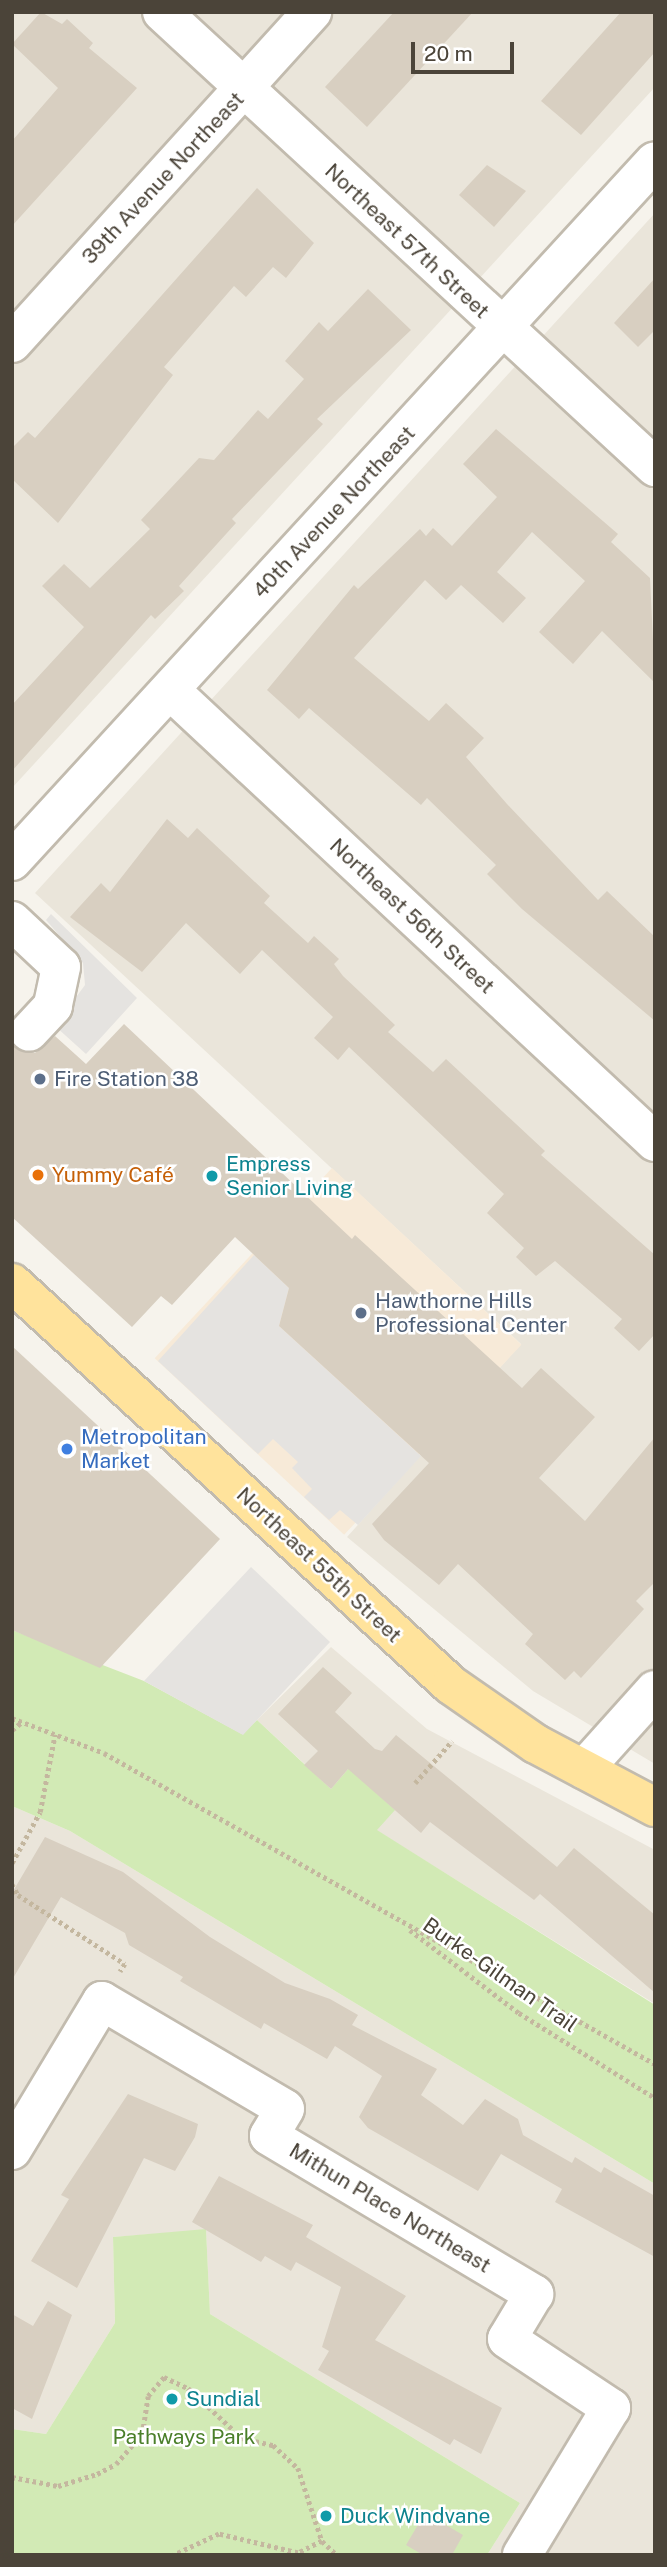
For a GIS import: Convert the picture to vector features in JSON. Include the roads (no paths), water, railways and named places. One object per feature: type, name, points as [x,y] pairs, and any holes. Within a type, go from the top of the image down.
[{"type":"main road","name":"Northeast 55th Street","points":[[12,1283],[428,1666],[496,1718],[655,1807]]},
{"type":"street","name":"Northeast 57th Street","points":[[162,12],[655,467]]},
{"type":"street","name":"39th Avenue Northeast","points":[[12,343],[312,12]]},
{"type":"street","name":"40th Avenue Northeast","points":[[12,861],[655,161]]},
{"type":"street","name":"Northeast 56th Street","points":[[170,690],[655,1142]]},
{"type":"street","points":[[12,922],[61,967],[53,1006],[29,1032]]},
{"type":"street","points":[[584,1769],[655,1690]]},
{"type":"street","name":"Mithun Place Northeast","points":[[12,2150],[102,2001],[285,2109],[269,2136],[534,2294],[507,2339],[611,2408],[522,2555]]},
{"type":"place","name":"Fire Station 38","points":[[40,1079]]},
{"type":"place","name":"Yummy Café","points":[[38,1175]]},
{"type":"place","name":"Empress Senior Living","points":[[212,1176]]},
{"type":"place","name":"Hawthorne Hills Professional Center","points":[[361,1313]]},
{"type":"place","name":"Metropolitan Market","points":[[67,1449]]},
{"type":"place","name":"Sundial","points":[[172,2399]]},
{"type":"place","name":"Duck Windvane","points":[[326,2516]]},
{"type":"park label","name":"Pathways Park","points":[[184,2437]]}]
